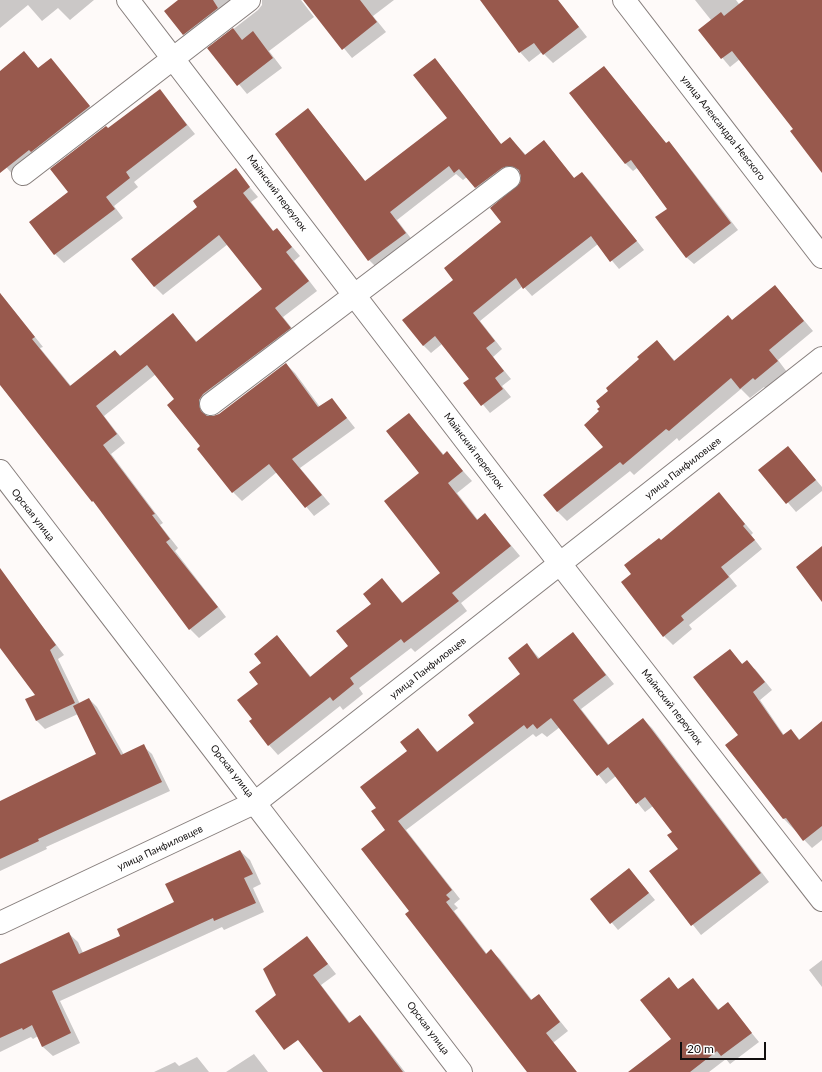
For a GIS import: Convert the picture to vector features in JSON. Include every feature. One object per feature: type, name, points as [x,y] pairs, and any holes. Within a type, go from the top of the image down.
[{"type":"street","name":"Майнский переулок","points":[[128,0],[561,565],[822,900]]},
{"type":"street","points":[[23,174],[250,0]]},
{"type":"street","name":"улица Александра Невского","points":[[624,0],[822,257]]},
{"type":"street","points":[[211,404],[354,294],[509,178]]},
{"type":"street","name":"улица Панфиловцев","points":[[0,923],[256,802],[561,565],[822,358]]},
{"type":"street","name":"Орская улица","points":[[0,472],[256,802],[462,1072]]},
{"type":"building","points":[[178,0],[213,0],[218,8],[183,35],[164,11]]},
{"type":"building","points":[[303,0],[360,0],[377,22],[342,50]]},
{"type":"building","points":[[480,0],[558,0],[579,27],[543,55],[534,43],[519,53]]},
{"type":"building","points":[[744,0],[822,0],[822,173],[790,131],[793,129],[732,51],[721,59],[698,30],[721,12],[724,16]]},
{"type":"building","points":[[233,28],[242,40],[253,31],[273,58],[237,86],[207,48]]},
{"type":"building","points":[[24,51],[38,68],[51,58],[90,106],[31,152],[29,150],[0,173],[0,71]]},
{"type":"building","points":[[435,58],[501,144],[510,137],[525,155],[544,140],[574,178],[582,172],[637,241],[610,262],[591,236],[523,289],[516,278],[473,313],[495,341],[486,348],[504,371],[495,378],[503,389],[481,406],[463,383],[469,379],[435,336],[423,346],[402,320],[453,280],[444,268],[501,222],[490,208],[520,183],[521,177],[519,170],[508,166],[502,168],[475,188],[459,169],[454,173],[449,166],[390,212],[406,233],[368,261],[275,134],[308,108],[365,181],[447,118],[413,75]]},
{"type":"building","points":[[604,66],[666,143],[669,141],[731,223],[686,258],[655,217],[667,209],[631,160],[625,164],[569,93]]},
{"type":"building","points":[[160,89],[187,125],[126,172],[130,178],[106,197],[115,209],[54,255],[29,222],[68,192],[50,169],[106,126],[108,128]]},
{"type":"building","points":[[236,168],[250,187],[243,193],[273,231],[277,228],[292,247],[286,252],[309,281],[275,308],[291,328],[203,394],[199,400],[201,411],[207,416],[219,414],[286,363],[318,407],[332,398],[347,418],[292,459],[322,495],[305,508],[269,464],[232,493],[197,449],[200,446],[167,405],[174,399],[147,365],[96,406],[117,434],[103,445],[155,514],[152,515],[170,539],[166,542],[218,607],[189,630],[93,501],[92,502],[0,385],[0,293],[35,337],[32,339],[70,386],[115,350],[120,356],[173,313],[196,342],[262,289],[219,235],[154,287],[131,259],[197,207],[193,201]]},
{"type":"building","points":[[775,285],[804,321],[769,350],[778,361],[755,380],[753,378],[740,389],[731,378],[669,431],[666,429],[623,465],[620,462],[557,512],[543,495],[603,447],[584,425],[599,411],[597,409],[600,407],[596,401],[608,391],[606,388],[639,359],[637,357],[657,340],[674,361],[728,315],[732,320]]},
{"type":"building","points":[[409,413],[443,455],[447,451],[463,471],[448,483],[477,520],[485,513],[511,546],[452,593],[459,601],[404,643],[401,639],[350,678],[354,684],[333,701],[330,697],[268,746],[249,721],[252,719],[237,700],[258,684],[249,672],[261,663],[254,654],[277,635],[310,677],[348,646],[336,631],[371,604],[363,594],[382,578],[402,603],[440,573],[384,501],[419,473],[386,431]]},
{"type":"building","points":[[788,446],[816,480],[786,504],[758,470]]},
{"type":"building","points":[[719,492],[745,524],[743,526],[755,540],[721,567],[729,577],[681,616],[684,620],[663,637],[621,582],[631,574],[624,565],[659,538],[661,540]]},
{"type":"building","points":[[822,546],[822,602],[796,567]]},
{"type":"building","points":[[0,568],[56,645],[50,650],[75,703],[36,721],[25,699],[35,695],[0,648]]},
{"type":"building","points":[[573,632],[606,675],[573,700],[608,745],[643,718],[761,873],[691,926],[649,871],[678,849],[667,835],[672,832],[645,797],[636,804],[608,767],[597,776],[551,718],[537,729],[533,724],[527,729],[524,725],[398,821],[452,890],[446,895],[450,899],[446,902],[486,954],[491,949],[531,1000],[539,994],[560,1022],[546,1033],[577,1072],[527,1072],[405,914],[409,911],[361,849],[385,830],[371,811],[376,808],[360,787],[407,751],[400,742],[418,728],[437,752],[474,723],[468,715],[520,674],[508,658],[527,643],[538,659]]},
{"type":"building","points":[[730,649],[742,664],[747,660],[765,682],[753,692],[783,735],[791,729],[799,740],[822,721],[822,826],[803,841],[786,818],[783,819],[725,745],[738,735],[693,677]]},
{"type":"building","points":[[89,698],[121,755],[144,744],[162,782],[38,839],[39,841],[0,859],[0,801],[96,754],[73,706]]},
{"type":"building","points":[[240,850],[253,874],[244,878],[256,903],[214,921],[213,918],[52,991],[71,1033],[42,1047],[32,1025],[23,1030],[22,1028],[0,1038],[0,964],[69,932],[79,954],[120,936],[117,929],[174,902],[165,884]]},
{"type":"building","points":[[629,868],[649,893],[610,924],[590,899]]},
{"type":"building","points":[[307,936],[328,964],[313,975],[349,1023],[360,1015],[403,1072],[323,1072],[298,1040],[284,1050],[255,1011],[276,995],[263,969]]},
{"type":"building","points":[[669,977],[678,989],[693,978],[718,1010],[728,1002],[752,1033],[721,1056],[717,1051],[690,1072],[628,1072],[671,1039],[640,1000]]}]
